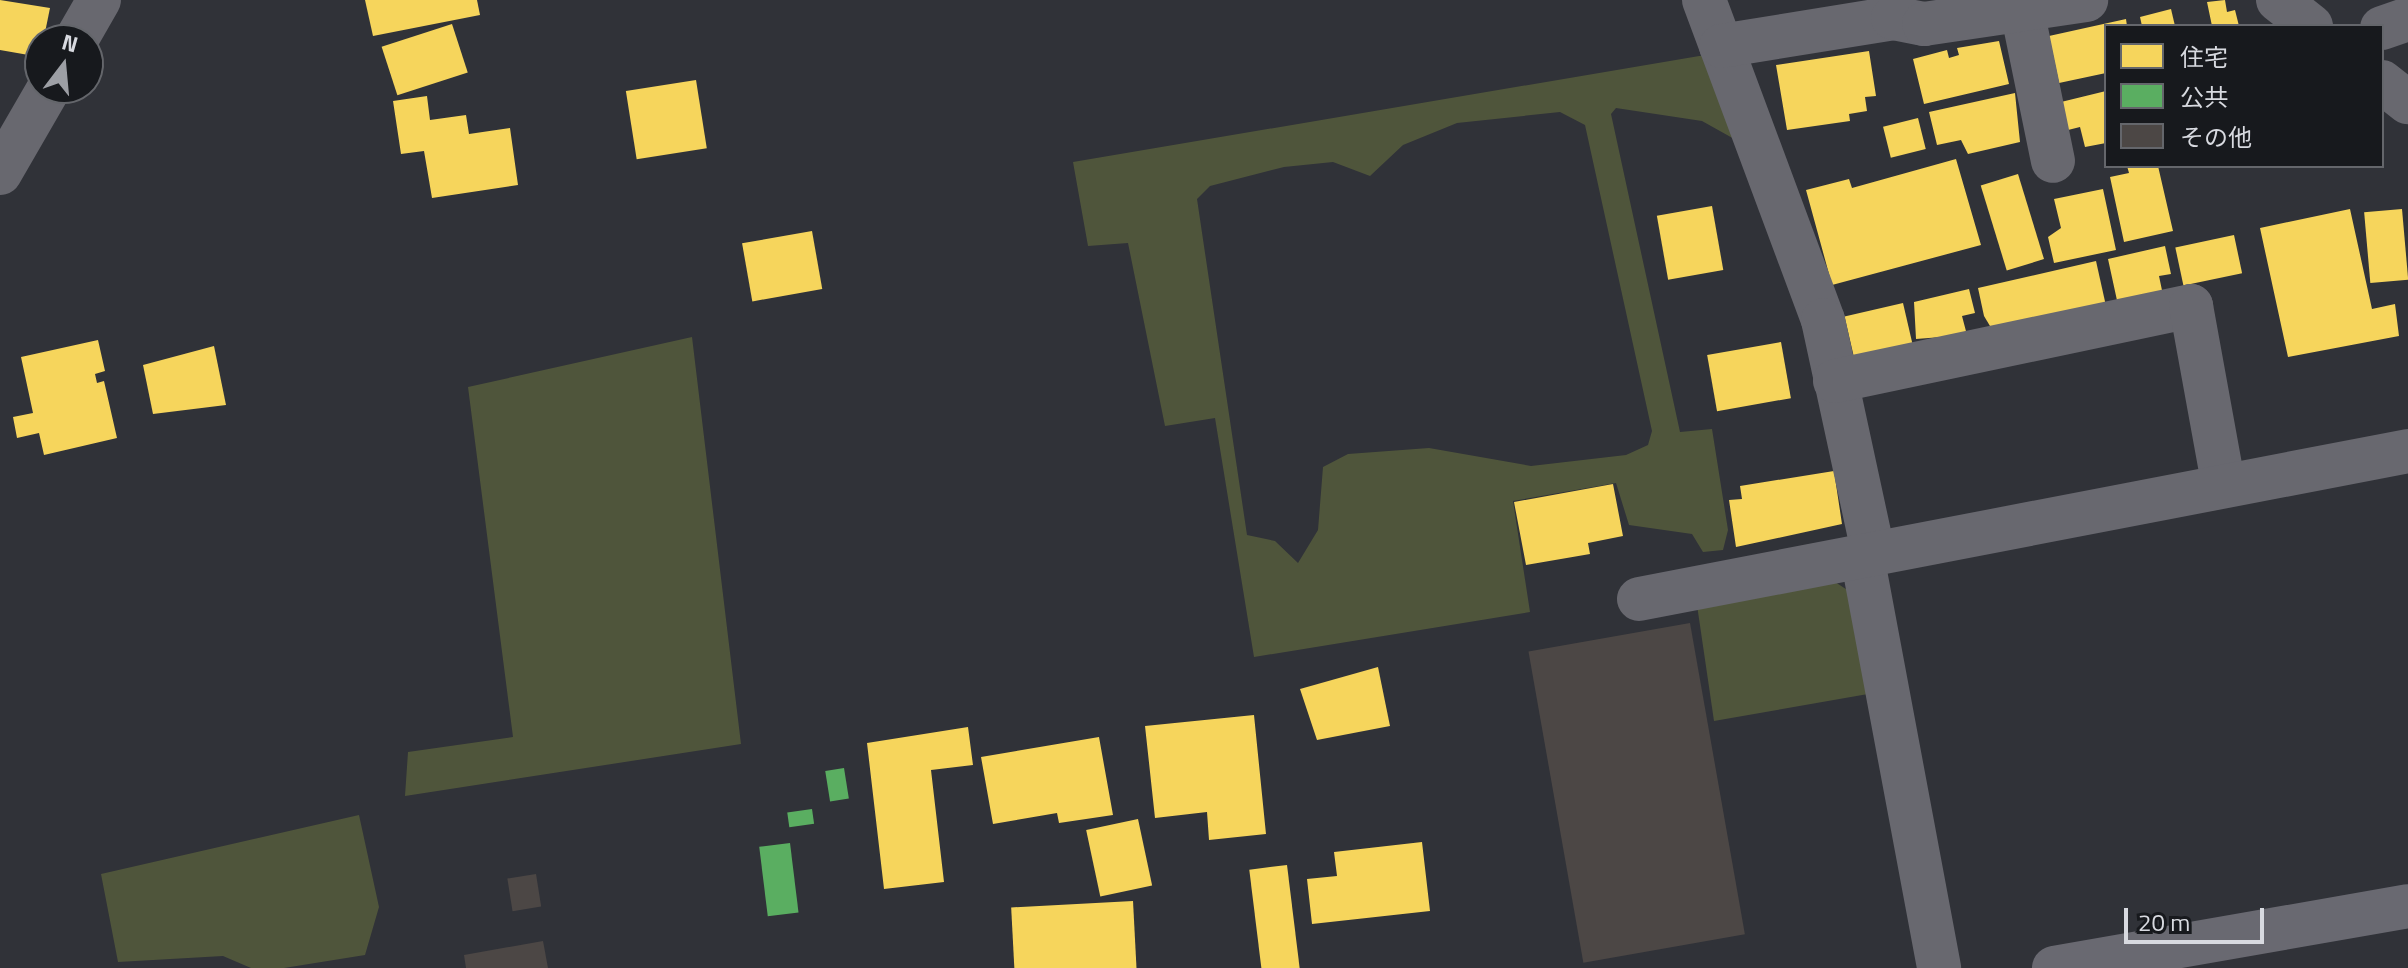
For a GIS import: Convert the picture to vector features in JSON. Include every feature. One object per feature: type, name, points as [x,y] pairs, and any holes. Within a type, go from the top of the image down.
[{"type":"main road","points":[[2054,968],[2408,906]]},
{"type":"street","points":[[85,24],[99,0]]},
{"type":"street","points":[[1704,0],[1823,320],[1869,558],[1939,968]]},
{"type":"street","points":[[1721,46],[1893,18],[1924,24],[2086,0]]},
{"type":"street","points":[[2278,0],[2308,24]]},
{"type":"street","points":[[2022,10],[2053,161]]},
{"type":"street","points":[[2384,27],[2408,19]]},
{"type":"street","points":[[2384,84],[2408,102]]},
{"type":"street","points":[[0,173],[40,104]]},
{"type":"street","points":[[1835,381],[2191,306],[2223,482]]},
{"type":"street","points":[[1639,599],[1869,558],[2223,482],[2408,451]]},
{"type":"green space","points":[[1711,54],[1736,140],[1702,121],[1616,108],[1611,114],[1680,432],[1712,429],[1728,530],[1723,550],[1703,552],[1692,534],[1629,525],[1616,483],[1513,501],[1530,612],[1254,657],[1215,418],[1165,426],[1128,243],[1088,246],[1073,162]],"holes":[[[1560,112],[1585,125],[1652,431],[1648,445],[1626,455],[1531,466],[1429,448],[1348,454],[1323,467],[1318,530],[1298,563],[1275,541],[1247,535],[1197,199],[1210,186],[1284,167],[1333,162],[1370,176],[1403,145],[1457,123]]]},
{"type":"green space","points":[[692,337],[741,744],[405,796],[408,752],[513,737],[468,387]]},
{"type":"green space","points":[[1832,580],[1852,593],[1868,694],[1714,721],[1697,605]]},
{"type":"green space","points":[[359,815],[379,907],[365,955],[284,968],[251,968],[223,956],[118,962],[101,874]]},
{"type":"building: 住宅","points":[[0,0],[50,8],[47,24],[24,24],[24,54],[0,50]]},
{"type":"building: 住宅","points":[[365,0],[477,0],[480,15],[373,36]]},
{"type":"building: 住宅","points":[[2225,0],[2227,12],[2235,10],[2238,24],[2212,24],[2207,2]]},
{"type":"building: 住宅","points":[[2171,9],[2175,24],[2142,24],[2140,17]]},
{"type":"building: 住宅","points":[[2126,19],[2127,24],[2104,24],[2104,73],[2059,83],[2049,36]]},
{"type":"building: 住宅","points":[[452,24],[468,73],[397,95],[382,47]]},
{"type":"building: 住宅","points":[[1999,41],[2009,84],[1924,104],[1913,59],[1947,50],[1949,58],[1959,55],[1957,48]]},
{"type":"building: 住宅","points":[[1869,51],[1876,96],[1865,97],[1867,111],[1849,114],[1850,121],[1787,130],[1776,65]]},
{"type":"building: 住宅","points":[[696,80],[707,148],[637,159],[626,91]]},
{"type":"building: 住宅","points":[[2104,91],[2104,143],[2085,147],[2080,127],[2068,130],[2061,102]]},
{"type":"building: 住宅","points":[[2015,93],[2020,142],[1968,154],[1961,140],[1937,145],[1929,112]]},
{"type":"building: 住宅","points":[[427,96],[430,120],[466,115],[469,134],[510,128],[518,185],[432,198],[424,151],[401,154],[393,101]]},
{"type":"building: 住宅","points":[[1918,118],[1926,149],[1891,158],[1883,127]]},
{"type":"building: 住宅","points":[[1956,159],[1981,245],[1832,285],[1806,190],[1849,179],[1852,188]]},
{"type":"building: 住宅","points":[[2128,168],[2158,168],[2173,231],[2124,242],[2110,177],[2129,173]]},
{"type":"building: 住宅","points":[[2018,174],[2044,259],[2007,271],[1981,185]]},
{"type":"building: 住宅","points":[[2103,189],[2116,250],[2054,263],[2048,237],[2061,228],[2054,199]]},
{"type":"building: 住宅","points":[[1712,206],[1723,270],[1668,280],[1657,216]]},
{"type":"building: 住宅","points":[[2350,209],[2372,309],[2395,304],[2399,336],[2288,357],[2260,228]]},
{"type":"building: 住宅","points":[[2402,209],[2408,280],[2370,283],[2364,212]]},
{"type":"building: 住宅","points":[[812,231],[822,289],[752,301],[742,243]]},
{"type":"building: 住宅","points":[[2234,235],[2242,273],[2183,286],[2175,247]]},
{"type":"building: 住宅","points":[[2165,246],[2171,274],[2159,276],[2163,295],[2118,305],[2108,259]]},
{"type":"building: 住宅","points":[[2096,261],[2106,306],[1993,331],[1984,316],[1978,288]]},
{"type":"building: 住宅","points":[[1969,289],[1975,313],[1962,316],[1967,335],[1916,339],[1914,302]]},
{"type":"building: 住宅","points":[[1903,303],[1913,346],[1854,359],[1845,316]]},
{"type":"building: 住宅","points":[[98,340],[105,371],[95,374],[97,383],[104,381],[117,438],[44,455],[39,433],[17,438],[13,417],[33,413],[21,357]]},
{"type":"building: 住宅","points":[[1781,342],[1791,398],[1717,411],[1707,355]]},
{"type":"building: 住宅","points":[[214,346],[226,405],[153,414],[143,365]]},
{"type":"building: 住宅","points":[[1834,471],[1842,524],[1736,547],[1729,500],[1742,499],[1740,486]]},
{"type":"building: 住宅","points":[[1613,484],[1623,536],[1588,543],[1590,554],[1526,565],[1514,502]]},
{"type":"building: 住宅","points":[[1378,667],[1390,726],[1317,740],[1300,689]]},
{"type":"building: 住宅","points":[[1254,715],[1266,834],[1209,840],[1207,812],[1155,818],[1145,726]]},
{"type":"building: 住宅","points":[[968,727],[973,765],[931,770],[944,882],[884,889],[867,743]]},
{"type":"building: 住宅","points":[[1099,737],[1113,815],[1059,823],[1057,813],[993,824],[981,757]]},
{"type":"building: 住宅","points":[[1138,819],[1152,886],[1100,897],[1086,830]]},
{"type":"building: 住宅","points":[[1422,842],[1430,911],[1312,924],[1307,879],[1337,876],[1334,852]]},
{"type":"building: 住宅","points":[[1287,865],[1300,968],[1261,968],[1249,870]]},
{"type":"building: 住宅","points":[[1133,901],[1137,968],[1014,968],[1011,907]]},
{"type":"building: 公共","points":[[844,768],[849,799],[830,802],[825,771]]},
{"type":"building: 公共","points":[[812,809],[814,824],[789,827],[787,812]]},
{"type":"building: 公共","points":[[790,843],[799,912],[768,916],[759,847]]},
{"type":"building: その他","points":[[1690,623],[1745,934],[1583,963],[1528,651]]},
{"type":"building: その他","points":[[536,874],[541,907],[513,911],[507,879]]},
{"type":"building: その他","points":[[543,941],[548,968],[466,968],[464,955]]}]
